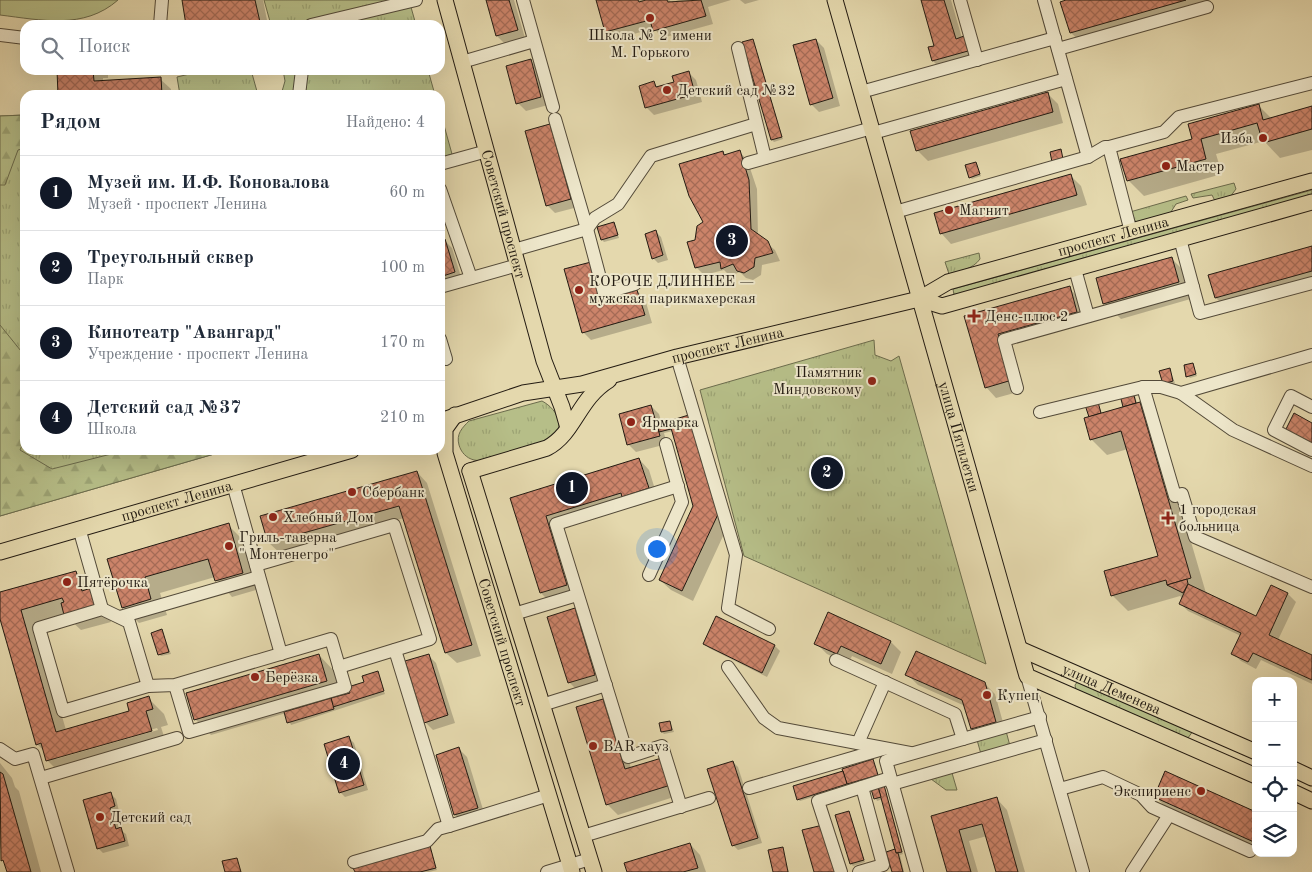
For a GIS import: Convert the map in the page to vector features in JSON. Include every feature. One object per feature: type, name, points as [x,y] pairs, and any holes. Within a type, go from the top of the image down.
[{"type":"main road","name":"Советский проспект","points":[[445,0],[544,361],[568,428]]},
{"type":"main road","name":"улица Пятилетки","points":[[835,0],[1027,676]]},
{"type":"main road","name":"проспект Ленина","points":[[445,419],[523,393],[582,384],[678,357],[919,299],[948,282],[1312,181]]},
{"type":"main road","name":"проспект Ленина","points":[[919,299],[942,306],[1312,202]]},
{"type":"main road","name":"проспект Ленина","points":[[470,471],[547,448],[562,438],[591,394],[624,372]]},
{"type":"main road","name":"Советский проспект","points":[[445,429],[455,415]]},
{"type":"main road","points":[[445,453],[470,471]]},
{"type":"main road","name":"проспект Ленина","points":[[0,552],[334,455]]},
{"type":"main road","name":"Советский проспект","points":[[443,455],[571,868]]},
{"type":"main road","name":"Советский проспект","points":[[470,471],[592,865]]},
{"type":"main road","name":"улица Деменева","points":[[1020,649],[1203,727],[1252,750]]},
{"type":"main road","name":"улица Деменева","points":[[1027,676],[1252,774]]},
{"type":"main road","points":[[1195,750],[1203,727]]},
{"type":"main road","points":[[1297,771],[1312,778]]},
{"type":"main road","points":[[1297,794],[1312,801]]},
{"type":"street","points":[[160,20],[162,0]]},
{"type":"street","points":[[332,20],[416,0]]},
{"type":"street","points":[[522,0],[604,293],[635,284]]},
{"type":"street","points":[[960,0],[977,60]]},
{"type":"street","points":[[1044,0],[1088,157]]},
{"type":"street","points":[[861,92],[977,60],[1056,44],[1207,7]]},
{"type":"street","points":[[0,35],[20,37]]},
{"type":"street","points":[[462,62],[534,41]]},
{"type":"street","points":[[738,48],[765,158]]},
{"type":"street","points":[[300,90],[301,75]]},
{"type":"street","points":[[748,163],[1066,79]]},
{"type":"street","points":[[895,212],[1088,157],[1105,147],[1164,132],[1179,117],[1312,83]]},
{"type":"street","points":[[445,286],[470,278],[587,229],[595,218],[618,204],[650,156],[756,124]]},
{"type":"street","points":[[1109,147],[1131,232]]},
{"type":"street","points":[[445,163],[487,151]]},
{"type":"street","points":[[445,217],[470,278]]},
{"type":"street","points":[[1180,239],[1200,313],[1312,283]]},
{"type":"street","points":[[1075,269],[1088,316]]},
{"type":"street","points":[[1017,388],[1004,340],[1193,287]]},
{"type":"street","points":[[1181,393],[1312,356]]},
{"type":"street","points":[[678,357],[736,555],[728,608],[769,629]]},
{"type":"street","points":[[1143,387],[1174,496],[1182,494],[1195,537],[1312,587]]},
{"type":"street","points":[[1040,412],[1143,387],[1161,387],[1181,393],[1233,430],[1312,466]]},
{"type":"street","points":[[1312,406],[1291,396],[1274,430],[1312,450]]},
{"type":"street","points":[[648,575],[682,502],[666,444]]},
{"type":"street","points":[[233,484],[281,654]]},
{"type":"street","points":[[678,486],[556,524],[628,757],[662,746],[681,806]]},
{"type":"street","points":[[120,617],[394,525],[430,639],[339,667]]},
{"type":"street","points":[[78,528],[102,610]]},
{"type":"street","points":[[514,614],[577,594]]},
{"type":"street","points":[[148,686],[129,622],[120,617],[102,610],[39,628],[63,711],[148,686],[175,685],[331,640],[345,687],[189,732],[175,685]]},
{"type":"street","points":[[395,650],[449,826]]},
{"type":"street","points":[[836,660],[956,714],[963,739]]},
{"type":"street","points":[[728,667],[764,718],[778,728],[912,754]]},
{"type":"street","name":"улица Пятилетки","points":[[1027,676],[1084,872]]},
{"type":"street","points":[[858,743],[885,682]]},
{"type":"street","points":[[542,705],[606,685]]},
{"type":"street","points":[[917,872],[886,761],[1040,717]]},
{"type":"street","points":[[40,778],[177,738]]},
{"type":"street","points":[[841,872],[818,800],[1046,740]]},
{"type":"street","points":[[749,788],[886,749]]},
{"type":"street","points":[[0,750],[15,759],[33,754],[68,872]]},
{"type":"street","points":[[1060,789],[1103,777],[1141,795],[1152,807],[1250,851]]},
{"type":"street","points":[[859,872],[883,865],[862,787]]},
{"type":"street","points":[[354,862],[427,841],[438,829],[549,795]]},
{"type":"street","points":[[583,836],[709,798]]},
{"type":"street","points":[[1132,872],[1170,815]]},
{"type":"street","points":[[547,872],[592,865]]},
{"type":"green space","points":[[0,0],[118,0],[91,16],[70,20],[31,19],[0,15]]},
{"type":"green space","points":[[264,0],[409,0],[415,20],[270,20]]},
{"type":"green space","points":[[185,75],[252,75],[257,90],[179,90],[177,77]]},
{"type":"green space","points":[[284,75],[429,75],[434,90],[282,90],[285,81]]},
{"type":"green space","points":[[20,115],[20,455],[211,455],[0,516],[0,116]]},
{"type":"green space","points":[[20,115],[20,149],[18,150],[5,185],[0,185],[0,116]]},
{"type":"green space","points":[[445,129],[452,154],[445,156]]},
{"type":"green space","points":[[1234,183],[1236,189],[1230,197],[1215,201],[1212,195],[1193,198],[1191,194]]},
{"type":"green space","points":[[1312,190],[1312,195],[954,295],[953,289]]},
{"type":"green space","points":[[1186,196],[1188,200],[1176,204],[1169,215],[1140,223],[1135,221],[1130,212]]},
{"type":"green space","points":[[979,253],[980,259],[974,265],[949,274],[945,262]]},
{"type":"green space","points":[[0,325],[20,350],[20,455],[28,455],[52,469],[107,455],[211,455],[0,516]]},
{"type":"green space","points":[[874,340],[875,355],[891,361],[899,356],[986,664],[744,556],[700,390]]},
{"type":"green space","points":[[542,401],[553,410],[559,421],[557,432],[546,442],[484,461],[471,459],[461,450],[458,441],[459,434],[469,421]]},
{"type":"green space","points":[[1078,681],[1193,731],[1185,742],[1076,691],[1075,685]]},
{"type":"green space","points":[[1006,731],[1010,746],[981,754],[977,740]]},
{"type":"green space","points":[[952,773],[957,790],[946,790],[931,779]]},
{"type":"building","points":[[182,0],[255,0],[260,20],[185,20]]},
{"type":"building","points":[[486,0],[509,0],[518,30],[496,36]]},
{"type":"building","name":"Школа № 2 имени М. Горького","points":[[596,0],[638,0],[639,2],[667,0],[668,2],[701,0],[706,16],[653,31],[650,20],[605,32]]},
{"type":"building","points":[[921,0],[944,0],[956,39],[964,36],[968,51],[932,61],[928,47],[934,46]]},
{"type":"building","points":[[1066,0],[1186,0],[1070,33],[1060,2]]},
{"type":"building","points":[[753,39],[782,137],[771,140],[742,42]]},
{"type":"building","points":[[816,39],[833,98],[810,105],[793,45]]},
{"type":"building","points":[[531,59],[541,97],[516,104],[506,66]]},
{"type":"building","name":"Детский сад №32","points":[[689,71],[695,94],[645,108],[639,86],[654,81],[656,87],[674,82],[672,76]]},
{"type":"building","points":[[57,75],[93,75],[94,81],[161,77],[162,90],[58,90]]},
{"type":"building","points":[[1048,92],[1053,112],[916,151],[910,131]]},
{"type":"building","points":[[1259,104],[1263,120],[1312,106],[1312,129],[1263,143],[1257,123],[1201,139],[1206,159],[1127,181],[1120,159],[1192,139],[1188,124]]},
{"type":"building","points":[[550,124],[571,199],[546,206],[525,131]]},
{"type":"building","points":[[1061,149],[1063,159],[1052,162],[1050,152]]},
{"type":"building","points":[[740,150],[749,180],[751,229],[768,241],[773,253],[755,258],[754,267],[744,273],[737,271],[733,264],[721,269],[720,262],[695,268],[687,242],[695,240],[697,226],[703,222],[689,196],[679,164],[723,151],[724,155]]},
{"type":"building","points":[[976,162],[980,174],[969,178],[965,165]]},
{"type":"building","points":[[1071,174],[1077,195],[940,234],[934,213]]},
{"type":"building","points":[[614,222],[618,235],[601,240],[597,227]]},
{"type":"building","points":[[656,230],[663,255],[652,259],[645,234]]},
{"type":"building","points":[[445,239],[455,272],[445,275]]},
{"type":"building","points":[[1312,246],[1312,271],[1215,298],[1208,275]]},
{"type":"building","points":[[1172,257],[1179,282],[1103,304],[1096,278]]},
{"type":"building","points":[[591,262],[601,300],[637,290],[645,315],[582,333],[564,269]]},
{"type":"building","points":[[1070,286],[1077,312],[998,334],[1012,380],[985,388],[964,316]]},
{"type":"building","points":[[1193,363],[1196,374],[1186,377],[1184,365]]},
{"type":"building","points":[[1170,368],[1173,381],[1163,384],[1159,371]]},
{"type":"building","points":[[1133,392],[1136,403],[1123,407],[1120,395]]},
{"type":"building","points":[[1098,402],[1101,413],[1089,417],[1085,405]]},
{"type":"building","points":[[1140,402],[1191,578],[1167,585],[1166,580],[1111,596],[1104,571],[1158,556],[1121,431],[1090,440],[1084,418]]},
{"type":"building","points":[[651,405],[660,436],[627,445],[619,414]]},
{"type":"building","points":[[1294,413],[1312,423],[1312,447],[1284,433]]},
{"type":"building","points":[[692,414],[720,510],[682,591],[659,580],[693,506],[669,421]]},
{"type":"building","points":[[669,421],[671,429],[659,432],[657,424]]},
{"type":"building","points":[[639,458],[649,488],[622,497],[621,493],[546,516],[567,585],[540,593],[510,498]]},
{"type":"building","points":[[417,471],[472,645],[445,653],[399,506],[268,543],[260,516]]},
{"type":"building","points":[[229,523],[243,573],[215,581],[208,559],[145,577],[151,599],[122,608],[107,559]]},
{"type":"building","points":[[76,571],[82,591],[91,588],[95,606],[64,615],[61,603],[64,602],[62,598],[21,610],[56,732],[129,711],[127,703],[149,696],[153,709],[146,711],[152,731],[46,761],[41,743],[36,745],[0,619],[0,592]]},
{"type":"building","points":[[1187,579],[1188,584],[1183,593],[1167,585]]},
{"type":"building","points":[[1188,584],[1256,616],[1271,585],[1288,593],[1269,635],[1312,655],[1312,680],[1253,653],[1248,662],[1231,654],[1241,633],[1179,604]]},
{"type":"building","points":[[575,608],[595,675],[568,683],[547,617]]},
{"type":"building","points":[[828,612],[891,641],[881,664],[841,646],[837,654],[814,644]]},
{"type":"building","points":[[716,616],[775,645],[762,673],[703,644]]},
{"type":"building","points":[[162,629],[169,652],[158,655],[151,633]]},
{"type":"building","points":[[916,651],[985,682],[996,722],[971,729],[962,700],[905,675]]},
{"type":"building","points":[[319,654],[327,681],[194,720],[186,693]]},
{"type":"building","points":[[429,654],[448,715],[424,723],[405,661]]},
{"type":"building","points":[[378,671],[384,691],[333,707],[331,698],[350,693],[348,687],[364,682],[362,676]]},
{"type":"building","points":[[331,698],[334,709],[287,723],[284,712]]},
{"type":"building","points":[[603,699],[625,769],[665,757],[674,784],[606,805],[576,707]]},
{"type":"building","points":[[670,721],[672,730],[661,732],[659,723]]},
{"type":"building","points":[[349,736],[364,785],[339,793],[324,744]]},
{"type":"building","points":[[459,747],[478,808],[454,815],[436,755]]},
{"type":"building","points":[[873,759],[878,775],[847,784],[842,769]]},
{"type":"building","points":[[733,761],[758,838],[732,846],[707,769]]},
{"type":"building","points":[[843,771],[847,784],[797,800],[793,786]]},
{"type":"building","points":[[1165,771],[1252,810],[1252,841],[1154,797]]},
{"type":"building","points":[[0,772],[3,774],[31,872],[7,872],[3,860],[1,861]]},
{"type":"building","points":[[884,785],[902,852],[896,853],[878,787]]},
{"type":"building","points":[[878,787],[881,797],[874,799],[871,789]]},
{"type":"building","name":"Детский сад","points":[[111,792],[115,806],[110,808],[116,829],[121,827],[125,841],[97,849],[83,800]]},
{"type":"building","points":[[997,797],[1018,872],[996,872],[982,824],[959,830],[971,872],[947,872],[931,816]]},
{"type":"building","points":[[849,811],[864,860],[850,864],[835,815]]},
{"type":"building","points":[[823,825],[835,872],[814,872],[802,830]]},
{"type":"building","points":[[690,843],[698,868],[683,872],[627,872],[624,863]]},
{"type":"building","points":[[430,846],[436,868],[420,872],[355,872],[353,868]]},
{"type":"building","points":[[783,847],[788,872],[773,872],[768,850]]},
{"type":"building","points":[[895,849],[896,853],[898,853],[903,872],[892,872],[886,852]]},
{"type":"building","points":[[237,858],[241,872],[225,872],[222,861]]},
{"type":"place","name":"Школа № 2 имени М. Горького","points":[[650,18]]},
{"type":"place","name":"Детский сад №32","points":[[667,90]]},
{"type":"place","name":"Изба","points":[[1263,138]]},
{"type":"place","name":"Мастер","points":[[1166,166]]},
{"type":"place","name":"Магнит","points":[[949,210]]},
{"type":"place","name":"Кинотеатр \"Авангард\"","points":[[732,241]]},
{"type":"place","name":"КОРОЧЕ ДЛИННЕЕ — мужская парикмахерская","points":[[579,290]]},
{"type":"place","name":"Денс-плюс 2","points":[[974,316]]},
{"type":"place","name":"Памятник Миндовскому","points":[[872,381]]},
{"type":"place","name":"Ярмарка","points":[[631,422]]},
{"type":"place","name":"Треугольный сквер","points":[[827,473]]},
{"type":"place","name":"Музей им. И.Ф. Коновалова","points":[[572,488]]},
{"type":"place","name":"Сбербанк","points":[[352,492]]},
{"type":"place","name":"Хлебный Дом","points":[[273,517]]},
{"type":"place","name":"1 городская больница","points":[[1168,518]]},
{"type":"place","name":"Гриль-таверна \" Монтенегро\"","points":[[229,546]]},
{"type":"place","name":"Пятёрочка","points":[[67,582]]},
{"type":"place","name":"Берёзка","points":[[255,677]]},
{"type":"place","name":"Купец","points":[[987,695]]},
{"type":"place","name":"BAR хауз","points":[[593,746]]},
{"type":"place","name":"Детский сад №37","points":[[344,764]]},
{"type":"place","name":"Экспириенс","points":[[1201,791]]},
{"type":"place","name":"Детский сад","points":[[100,817]]}]
